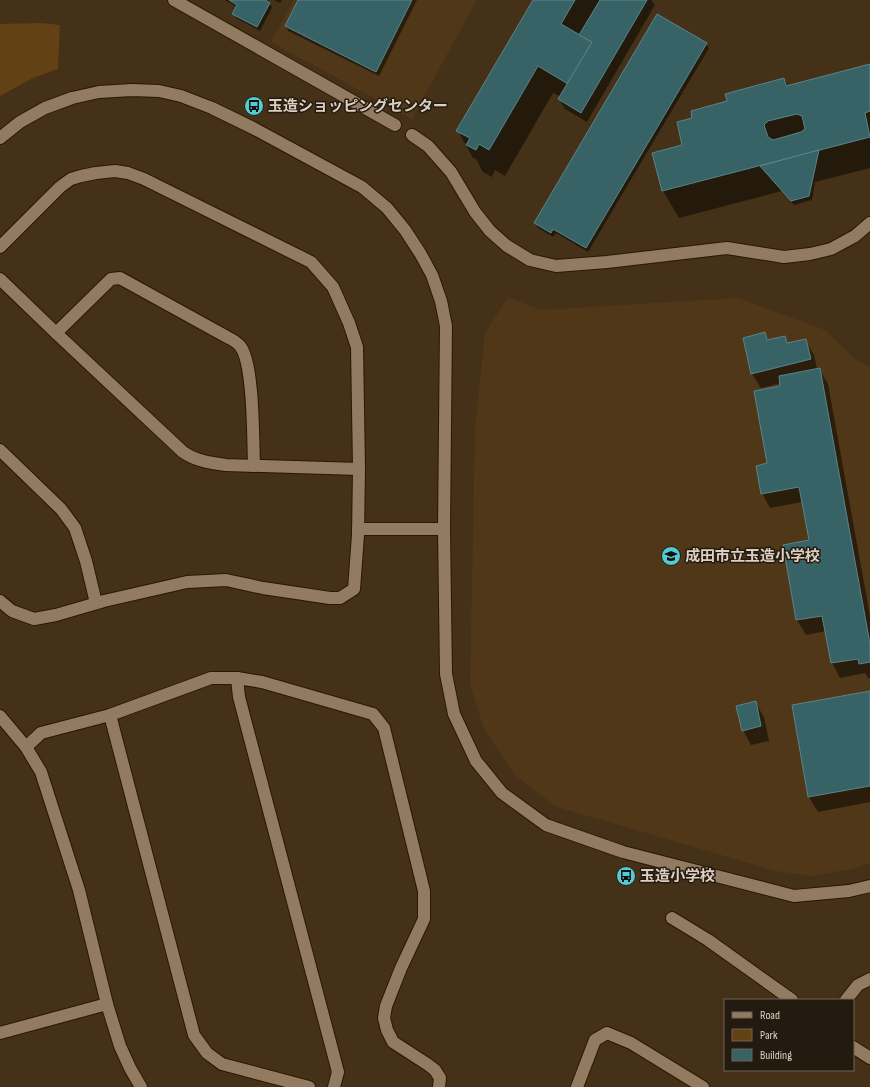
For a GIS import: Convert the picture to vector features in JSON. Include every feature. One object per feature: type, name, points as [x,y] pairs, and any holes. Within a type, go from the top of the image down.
[{"type":"street","points":[[174,0],[395,125]]},
{"type":"street","points":[[0,138],[20,122],[45,108],[72,98],[99,92],[132,90],[159,91],[181,96],[212,108],[362,186],[387,208],[405,230],[420,253],[432,275],[441,301],[446,326],[444,529],[446,674],[454,714],[476,761],[502,793],[546,825],[623,852],[794,896],[849,891],[870,886]]},
{"type":"street","points":[[412,135],[428,146],[451,172],[475,212],[490,231],[507,246],[530,260],[556,266],[607,262],[727,248],[784,258],[831,249],[855,236],[870,223]]},
{"type":"street","points":[[0,247],[60,187],[71,179],[96,173],[115,171],[128,173],[144,180],[311,262],[333,287],[350,322],[357,346],[359,469],[358,529],[354,589],[340,598],[330,598],[263,588],[226,580],[187,582],[96,603],[56,615],[34,618],[12,611],[0,601]]},
{"type":"street","points":[[56,333],[111,279],[120,278],[227,337],[240,346],[246,360],[250,381],[254,466]]},
{"type":"street","points":[[0,279],[183,452],[190,456],[208,462],[226,465],[359,469]]},
{"type":"street","points":[[0,450],[61,509],[75,528],[86,561],[96,603]]},
{"type":"street","points":[[358,529],[444,529]]},
{"type":"street","points":[[26,747],[42,733],[110,715],[212,678],[237,678],[262,682],[373,714],[384,728],[424,891],[424,919],[386,1006],[384,1018],[387,1030],[393,1042],[435,1070],[440,1078],[439,1087]]},
{"type":"street","points":[[237,678],[239,697],[338,1072],[334,1087]]},
{"type":"street","points":[[110,715],[194,1035],[207,1053],[222,1064],[309,1087]]},
{"type":"street","points":[[0,716],[26,747],[41,772],[79,890],[107,1004],[120,1046],[141,1087]]},
{"type":"street","points":[[672,918],[708,940],[791,999]]},
{"type":"street","points":[[847,999],[858,985],[870,979]]},
{"type":"street","points":[[0,1033],[107,1004]]},
{"type":"street","points":[[577,1087],[595,1040],[607,1033],[631,1043],[700,1086]]},
{"type":"street","points":[[854,1048],[870,1058]]},
{"type":"shaded area","name":"玉造ショッピングセンター","points":[[294,0],[476,1],[412,119],[271,42]]},
{"type":"shaded area","name":"成田市立玉造小学校","points":[[508,297],[540,310],[738,298],[825,330],[857,361],[870,366],[870,863],[852,869],[810,876],[776,871],[557,807],[515,775],[484,729],[470,684],[475,428],[485,333]]},
{"type":"green space","points":[[42,23],[60,25],[58,69],[33,78],[0,96],[0,24]]},
{"type":"building","points":[[229,0],[265,0],[270,3],[257,27],[232,14],[237,5]]},
{"type":"building","points":[[298,0],[412,0],[376,72],[285,26]]},
{"type":"building","points":[[533,0],[575,0],[561,24],[592,42],[568,84],[538,66],[489,150],[479,144],[476,150],[466,145],[470,138],[456,131]]},
{"type":"building","points":[[600,0],[647,0],[581,113],[558,99],[592,42],[579,35]]},
{"type":"building","points":[[657,14],[707,43],[586,248],[553,229],[551,233],[534,223]]},
{"type":"building","points":[[870,64],[870,111],[865,113],[870,137],[662,191],[652,153],[682,145],[677,122],[692,118],[691,111],[727,101],[725,94],[784,78],[786,86]],"holes":[[[797,114],[802,116],[805,129],[801,132],[773,140],[768,137],[764,125],[768,121]]]},
{"type":"building","points":[[819,150],[809,196],[791,201],[760,166]]},
{"type":"building","points":[[765,332],[767,340],[785,336],[787,343],[806,339],[811,359],[751,374],[743,338]]},
{"type":"building","points":[[820,368],[870,644],[870,662],[859,664],[858,659],[831,663],[822,616],[796,620],[783,545],[809,540],[799,487],[761,494],[756,466],[767,463],[754,391],[780,386],[779,376]]},
{"type":"building","points":[[870,691],[870,786],[808,797],[792,705]]},
{"type":"building","points":[[756,701],[761,726],[742,731],[736,706]]},
{"type":"place","name":"玉造ショッピングセンター","points":[[254,106]]},
{"type":"place","name":"成田市立玉造小学校","points":[[671,556]]},
{"type":"place","name":"玉造小学校","points":[[626,876]]}]
